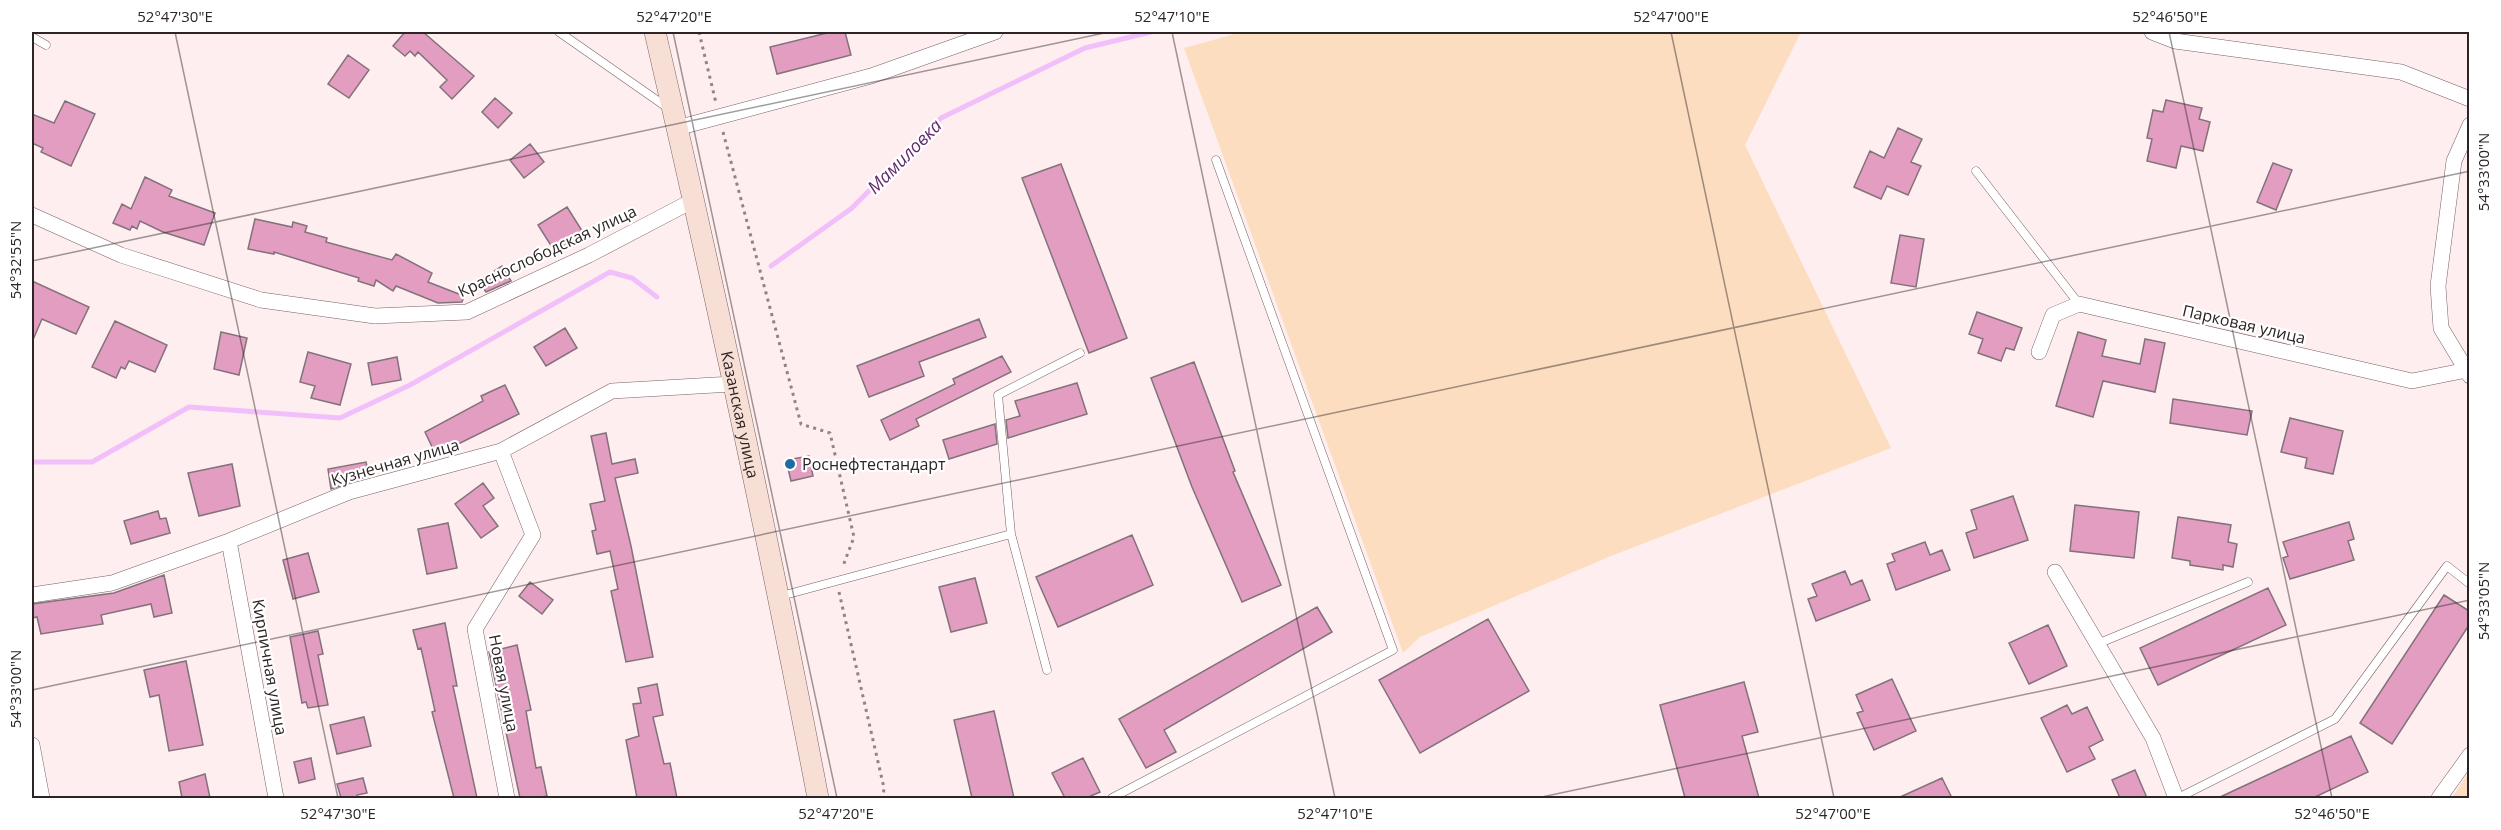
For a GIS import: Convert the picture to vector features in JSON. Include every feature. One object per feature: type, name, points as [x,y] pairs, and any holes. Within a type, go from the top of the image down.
[{"type":"street","name":"Казанская улица","points":[[655,32],[694,200],[779,597],[818,798]]},
{"type":"street","points":[[675,120],[719,116],[871,76],[995,32]]},
{"type":"street","points":[[2152,32],[2175,41],[2401,72],[2469,99]]},
{"type":"street","points":[[2468,373],[2441,328],[2438,286],[2454,161],[2469,125]]},
{"type":"street","name":"Краснослободская улица","points":[[32,215],[121,255],[261,300],[375,316],[467,312],[589,255],[694,200]]},
{"type":"street","points":[[2039,352],[2053,315],[2079,304]]},
{"type":"street","name":"Парковая улица","points":[[2079,304],[2412,381],[2468,373]]},
{"type":"street","name":"Кузнечная улица","points":[[32,595],[112,583],[230,541],[349,492],[501,451],[612,391],[732,384]]},
{"type":"street","name":"Новая улица","points":[[501,451],[533,535],[476,629],[507,798]]},
{"type":"street","name":"Кирпичная улица","points":[[230,541],[276,798]]},
{"type":"street","points":[[2055,572],[2153,738],[2177,798]]},
{"type":"street","points":[[32,745],[42,798]]},
{"type":"street","points":[[2439,798],[2469,755]]},
{"type":"lane","points":[[559,32],[675,120]]},
{"type":"lane","points":[[32,37],[46,45]]},
{"type":"lane","points":[[1112,798],[1393,650],[1216,160]]},
{"type":"lane","points":[[1976,171],[2079,304]]},
{"type":"lane","points":[[1047,670],[1011,534],[998,395],[1080,353]]},
{"type":"lane","points":[[779,597],[1011,534]]},
{"type":"lane","points":[[2177,798],[2336,719],[2447,566],[2469,584]]},
{"type":"lane","points":[[2097,644],[2248,582]]},
{"type":"path","points":[[699,32],[801,424],[830,433],[854,537],[837,581],[884,788],[883,798]]},
{"type":"shaded area","points":[[1242,32],[1801,32],[1745,145],[1891,448],[1611,556],[1420,637],[1403,653],[1184,48]]},
{"type":"shaded area","points":[[2469,772],[2469,798],[2452,798]]},
{"type":"building","points":[[405,32],[423,32],[474,76],[452,99],[440,87],[447,80],[418,52],[415,56],[410,51],[405,56],[393,46]]},
{"type":"building","points":[[831,32],[845,32],[851,55],[777,74],[770,47]]},
{"type":"building","points":[[348,55],[369,70],[349,98],[328,84]]},
{"type":"building","points":[[495,98],[512,113],[498,128],[482,112]]},
{"type":"building","points":[[2166,100],[2202,108],[2199,119],[2210,122],[2203,151],[2181,146],[2176,168],[2147,161],[2152,139],[2147,138],[2153,110],[2163,112]]},
{"type":"building","points":[[65,101],[95,114],[71,166],[41,152],[43,148],[32,143],[32,114],[54,123]]},
{"type":"building","points":[[1898,128],[1922,139],[1911,162],[1921,166],[1908,195],[1887,186],[1881,199],[1854,187],[1870,151],[1884,158]]},
{"type":"building","points":[[530,144],[544,162],[524,178],[510,160]]},
{"type":"building","points":[[2273,163],[2292,170],[2276,210],[2257,202]]},
{"type":"building","points":[[1061,164],[1127,338],[1089,353],[1022,178]]},
{"type":"building","points":[[145,177],[172,190],[169,196],[215,213],[204,245],[163,232],[140,221],[137,229],[132,226],[130,230],[113,223],[122,204],[131,209]]},
{"type":"building","points":[[567,207],[586,237],[557,255],[538,225]]},
{"type":"building","points":[[255,219],[292,227],[293,222],[307,226],[305,232],[327,238],[326,242],[392,260],[396,254],[432,273],[428,282],[464,296],[462,302],[438,303],[396,286],[393,291],[376,280],[374,286],[358,281],[359,278],[274,252],[274,254],[248,249]]},
{"type":"building","points":[[1900,235],[1924,239],[1916,287],[1891,283]]},
{"type":"building","points":[[502,266],[511,281],[486,292],[479,281]]},
{"type":"building","points":[[32,281],[89,307],[76,334],[42,319],[32,342]]},
{"type":"building","points":[[1977,312],[2022,328],[2014,350],[2006,348],[2001,361],[1978,353],[1983,339],[1969,334]]},
{"type":"building","points":[[979,319],[986,337],[919,362],[924,376],[869,397],[857,366]]},
{"type":"building","points":[[115,321],[167,345],[155,372],[129,361],[125,369],[121,367],[116,378],[92,367]]},
{"type":"building","points":[[565,328],[577,348],[546,366],[534,347]]},
{"type":"building","points":[[221,332],[247,338],[239,375],[214,369]]},
{"type":"building","points":[[2078,332],[2106,340],[2102,356],[2140,364],[2145,339],[2165,343],[2155,392],[2103,381],[2093,417],[2056,406]]},
{"type":"building","points":[[308,352],[351,364],[340,405],[311,398],[315,386],[300,382]]},
{"type":"building","points":[[1002,356],[1011,372],[916,419],[919,426],[890,440],[881,420],[955,384],[953,379]]},
{"type":"building","points":[[397,357],[401,380],[372,385],[368,363]]},
{"type":"building","points":[[1194,362],[1235,471],[1233,472],[1281,585],[1242,602],[1192,487],[1151,378]]},
{"type":"building","points":[[1077,383],[1087,414],[1008,438],[1006,420],[1020,416],[1015,401]]},
{"type":"building","points":[[505,385],[519,414],[436,455],[425,432],[483,401],[481,396]]},
{"type":"building","points":[[2173,399],[2252,411],[2247,435],[2170,423]]},
{"type":"building","points":[[2290,418],[2343,431],[2333,474],[2305,468],[2307,458],[2281,452]]},
{"type":"building","points":[[995,424],[997,444],[949,459],[943,440]]},
{"type":"building","points":[[606,433],[612,464],[635,459],[638,473],[615,478],[653,657],[626,662],[611,591],[618,589],[610,551],[597,554],[592,531],[596,530],[590,504],[605,501],[591,436]]},
{"type":"building","points":[[809,456],[813,476],[791,481],[786,460]]},
{"type":"building","points":[[366,462],[369,476],[331,489],[328,469]]},
{"type":"building","points":[[232,464],[240,506],[199,516],[188,473]]},
{"type":"building","points":[[483,483],[494,498],[483,506],[498,526],[481,538],[455,504]]},
{"type":"building","points":[[2013,496],[2028,540],[1974,558],[1966,533],[1977,529],[1971,510]]},
{"type":"building","points":[[2075,505],[2139,512],[2134,558],[2070,551]]},
{"type":"building","points":[[158,511],[160,519],[166,518],[170,533],[131,544],[124,521]]},
{"type":"building","points":[[2178,517],[2231,525],[2228,542],[2237,544],[2233,567],[2223,565],[2223,570],[2190,565],[2190,561],[2172,558]]},
{"type":"building","points":[[2349,522],[2354,539],[2348,541],[2354,560],[2290,579],[2283,558],[2288,556],[2283,542]]},
{"type":"building","points":[[448,523],[457,568],[427,574],[418,529]]},
{"type":"building","points":[[1132,535],[1153,585],[1058,627],[1036,577]]},
{"type":"building","points":[[1925,542],[1930,555],[1942,550],[1950,570],[1896,590],[1887,564],[1895,561],[1892,554]]},
{"type":"building","points":[[308,553],[319,592],[293,599],[283,560]]},
{"type":"building","points":[[1845,571],[1851,585],[1862,580],[1870,600],[1816,621],[1808,599],[1817,596],[1812,584]]},
{"type":"building","points":[[164,575],[172,613],[154,617],[151,604],[101,615],[103,624],[41,634],[37,617],[32,618],[32,604],[114,593]]},
{"type":"building","points":[[975,578],[987,623],[951,632],[939,587]]},
{"type":"building","points":[[530,582],[553,600],[542,614],[519,596]]},
{"type":"building","points":[[2268,588],[2286,625],[2158,685],[2140,648]]},
{"type":"building","points":[[2444,595],[2469,611],[2469,625],[2392,744],[2360,723]]},
{"type":"building","points":[[1317,607],[1332,632],[1164,730],[1176,752],[1146,768],[1119,719]]},
{"type":"building","points":[[1488,619],[1529,691],[1420,753],[1379,680]]},
{"type":"building","points":[[445,623],[457,686],[453,686],[477,798],[454,798],[432,712],[435,711],[421,648],[418,649],[413,630]]},
{"type":"building","points":[[2048,625],[2067,666],[2029,684],[2009,643]]},
{"type":"building","points":[[318,631],[323,654],[318,655],[328,705],[308,708],[306,702],[302,703],[290,637]]},
{"type":"building","points":[[517,645],[531,710],[526,711],[536,768],[541,767],[547,796],[536,798],[520,798],[489,652]]},
{"type":"building","points":[[186,661],[203,745],[169,751],[159,695],[150,697],[144,670]]},
{"type":"building","points":[[1892,679],[1916,731],[1874,750],[1857,713],[1863,711],[1856,695]]},
{"type":"building","points":[[1744,682],[1758,732],[1742,736],[1759,798],[1685,798],[1660,705]]},
{"type":"building","points":[[657,684],[663,715],[653,717],[664,764],[670,763],[677,798],[637,798],[626,740],[639,736],[633,704],[641,703],[638,688]]},
{"type":"building","points":[[2067,705],[2072,714],[2087,707],[2103,740],[2089,747],[2095,759],[2067,772],[2041,718]]},
{"type":"building","points":[[994,711],[1014,798],[972,798],[954,720]]},
{"type":"building","points":[[364,717],[371,746],[337,754],[330,725]]},
{"type":"building","points":[[2351,736],[2368,772],[2313,798],[2218,798]]},
{"type":"building","points":[[311,758],[315,779],[299,783],[294,762]]},
{"type":"building","points":[[1083,758],[1100,792],[1086,798],[1065,798],[1052,773]]},
{"type":"building","points":[[2135,770],[2147,798],[2120,798],[2112,780]]},
{"type":"building","points":[[205,774],[210,798],[182,798],[179,782]]},
{"type":"building","points":[[363,778],[367,793],[357,795],[358,798],[341,798],[337,784]]},
{"type":"building","points":[[1942,778],[1952,798],[1898,798]]},
{"type":"waterway","name":"Мамиловка","points":[[771,266],[852,208],[941,118],[1085,48],[1151,32]]},
{"type":"waterway","points":[[32,462],[92,462],[189,407],[340,418],[410,385],[610,272],[632,278],[657,297]]},
{"type":"place","name":"Роснефтестандарт","points":[[790,464]]}]
